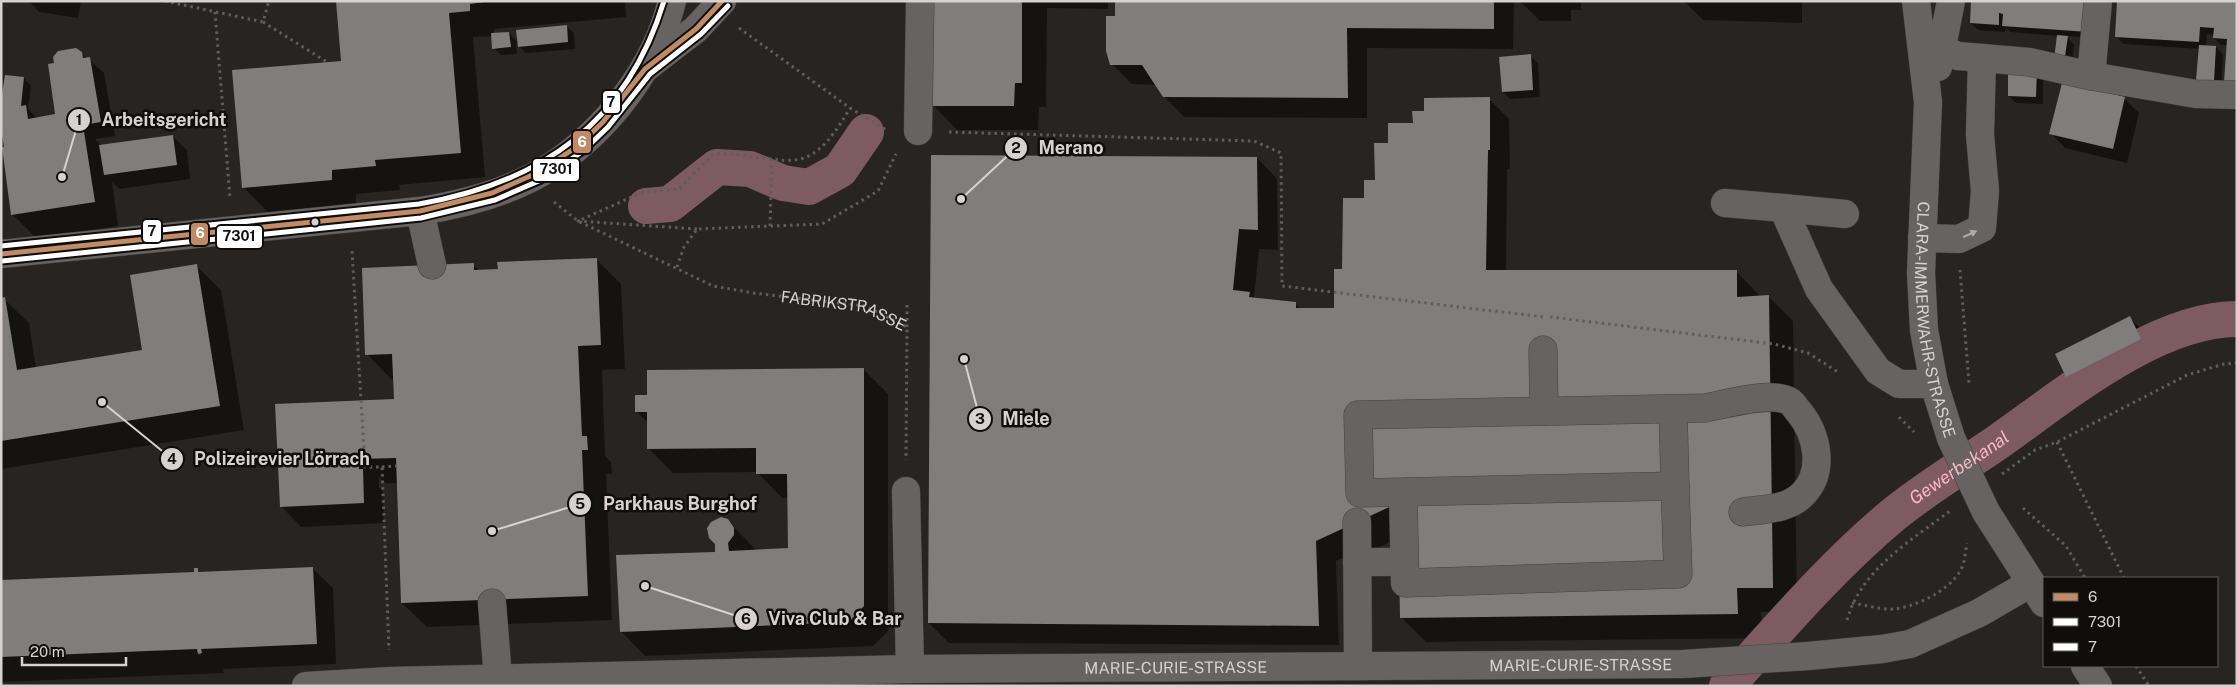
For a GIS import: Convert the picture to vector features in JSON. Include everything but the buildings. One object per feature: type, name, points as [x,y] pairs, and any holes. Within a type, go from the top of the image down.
[{"type":"street","points":[[1,254],[350,217],[420,212],[457,205],[525,180],[551,166],[583,142],[623,100],[645,69],[672,1]]},
{"type":"street","points":[[912,131],[920,1]]},
{"type":"street","name":"CLARA-IMMERWAHR-STRASSE","points":[[1916,1],[1928,102],[1921,273],[1924,330],[1934,384],[1951,438],[1986,512],[2038,593]]},
{"type":"street","name":"CLARA-IMMERWAHR-STRASSE","points":[[1928,102],[1943,50],[1951,1]]},
{"type":"street","points":[[2091,76],[2098,1]]},
{"type":"street","points":[[645,69],[696,29],[718,6]]},
{"type":"street","points":[[1943,50],[1958,56],[2029,62],[2091,76],[2196,94],[2237,94]]},
{"type":"street","points":[[1922,238],[1959,239],[1982,228],[1985,192],[1980,135],[1982,58]]},
{"type":"street","points":[[1725,203],[1845,214]]},
{"type":"street","points":[[1783,208],[1819,289],[1878,371],[1899,384],[1934,384]]},
{"type":"street","points":[[420,212],[432,265]]},
{"type":"street","points":[[1543,350],[1544,411]]},
{"type":"street","points":[[1675,486],[1360,493],[1358,415],[1705,408],[1747,400],[1777,398],[1790,401],[1808,423],[1816,442],[1816,462],[1812,480],[1804,494],[1785,506],[1742,512]]},
{"type":"street","points":[[1403,492],[1404,583],[1678,574],[1673,409]]},
{"type":"street","points":[[906,491],[910,670]]},
{"type":"street","points":[[1356,522],[1358,666]]},
{"type":"street","points":[[1357,562],[1388,562]]},
{"type":"street","name":"MARIE-CURIE-STRASSE","points":[[306,686],[390,680],[910,670],[1683,664],[1808,656],[1882,649],[1910,644],[1962,621],[2038,593]]},
{"type":"street","points":[[492,603],[498,678]]},
{"type":"street","points":[[2086,667],[2098,686]]},
{"type":"path","points":[[165,1],[263,22],[326,62]]},
{"type":"path","points":[[263,22],[269,1]]},
{"type":"path","points":[[718,6],[850,108],[886,131],[1254,141],[1281,153],[1282,286],[1774,344],[1808,353],[1846,378]]},
{"type":"path","points":[[215,12],[233,229]]},
{"type":"path","points":[[578,221],[643,192],[679,190],[713,154],[740,153],[792,162],[807,158],[822,149],[838,130],[850,108]]},
{"type":"path","points":[[578,221],[697,229],[822,224],[878,191],[912,131]]},
{"type":"path","points":[[770,226],[772,159]]},
{"type":"path","name":"FABRIKSTRASSE","points":[[525,180],[578,221],[677,267],[713,286],[754,293],[866,306],[907,327],[906,491]]},
{"type":"path","points":[[350,217],[365,467],[396,466]]},
{"type":"path","points":[[677,267],[684,247],[697,229]]},
{"type":"path","points":[[1959,239],[1960,284],[1970,388]]},
{"type":"path","points":[[907,302],[907,327]]},
{"type":"path","points":[[1995,480],[2035,450],[2057,442],[2187,375],[2224,364],[2237,363]]},
{"type":"path","points":[[1892,412],[1908,423]]},
{"type":"path","points":[[2057,442],[2124,577]]},
{"type":"path","points":[[382,467],[387,629]]},
{"type":"path","points":[[2019,504],[2066,546],[2084,577]]},
{"type":"path","points":[[1838,653],[1852,603],[1868,579],[1898,550],[1954,509]]},
{"type":"path","points":[[1852,603],[1894,609],[1919,602],[1941,591],[1959,573],[1965,558],[1967,538]]},
{"type":"path","points":[[2137,667],[2149,686]]},
{"type":"waterway","points":[[646,206],[670,204],[717,167],[750,169],[783,183],[809,187],[840,170],[866,132]]},
{"type":"waterway","name":"Gewerbekanal","points":[[1727,686],[1787,619],[1849,555],[1893,515],[1943,478],[1995,444],[2079,384],[2141,346],[2173,332],[2205,322],[2237,319]]},
{"type":"transit line","name":"7","points":[[1,246],[419,204],[463,194],[504,181],[540,163],[573,140],[602,113],[627,81],[648,44],[664,1]]},
{"type":"transit line","name":"6","points":[[1,254],[420,211],[492,193],[537,173],[578,146],[603,122],[645,69],[696,29],[722,1]]},
{"type":"transit line","name":"7301","points":[[2,261],[421,218],[495,200],[541,180],[583,151],[608,127],[650,74],[701,34],[728,6]]},
{"type":"place","name":"Arbeitsgericht","points":[[62,177]]},
{"type":"place","name":"Merano","points":[[961,199]]},
{"type":"place","name":"Miele","points":[[964,359]]},
{"type":"place","name":"Polizeirevier Lörrach","points":[[102,402]]},
{"type":"place","name":"Parkhaus Burghof","points":[[492,531]]},
{"type":"place","name":"Viva Club & Bar","points":[[645,586]]}]
